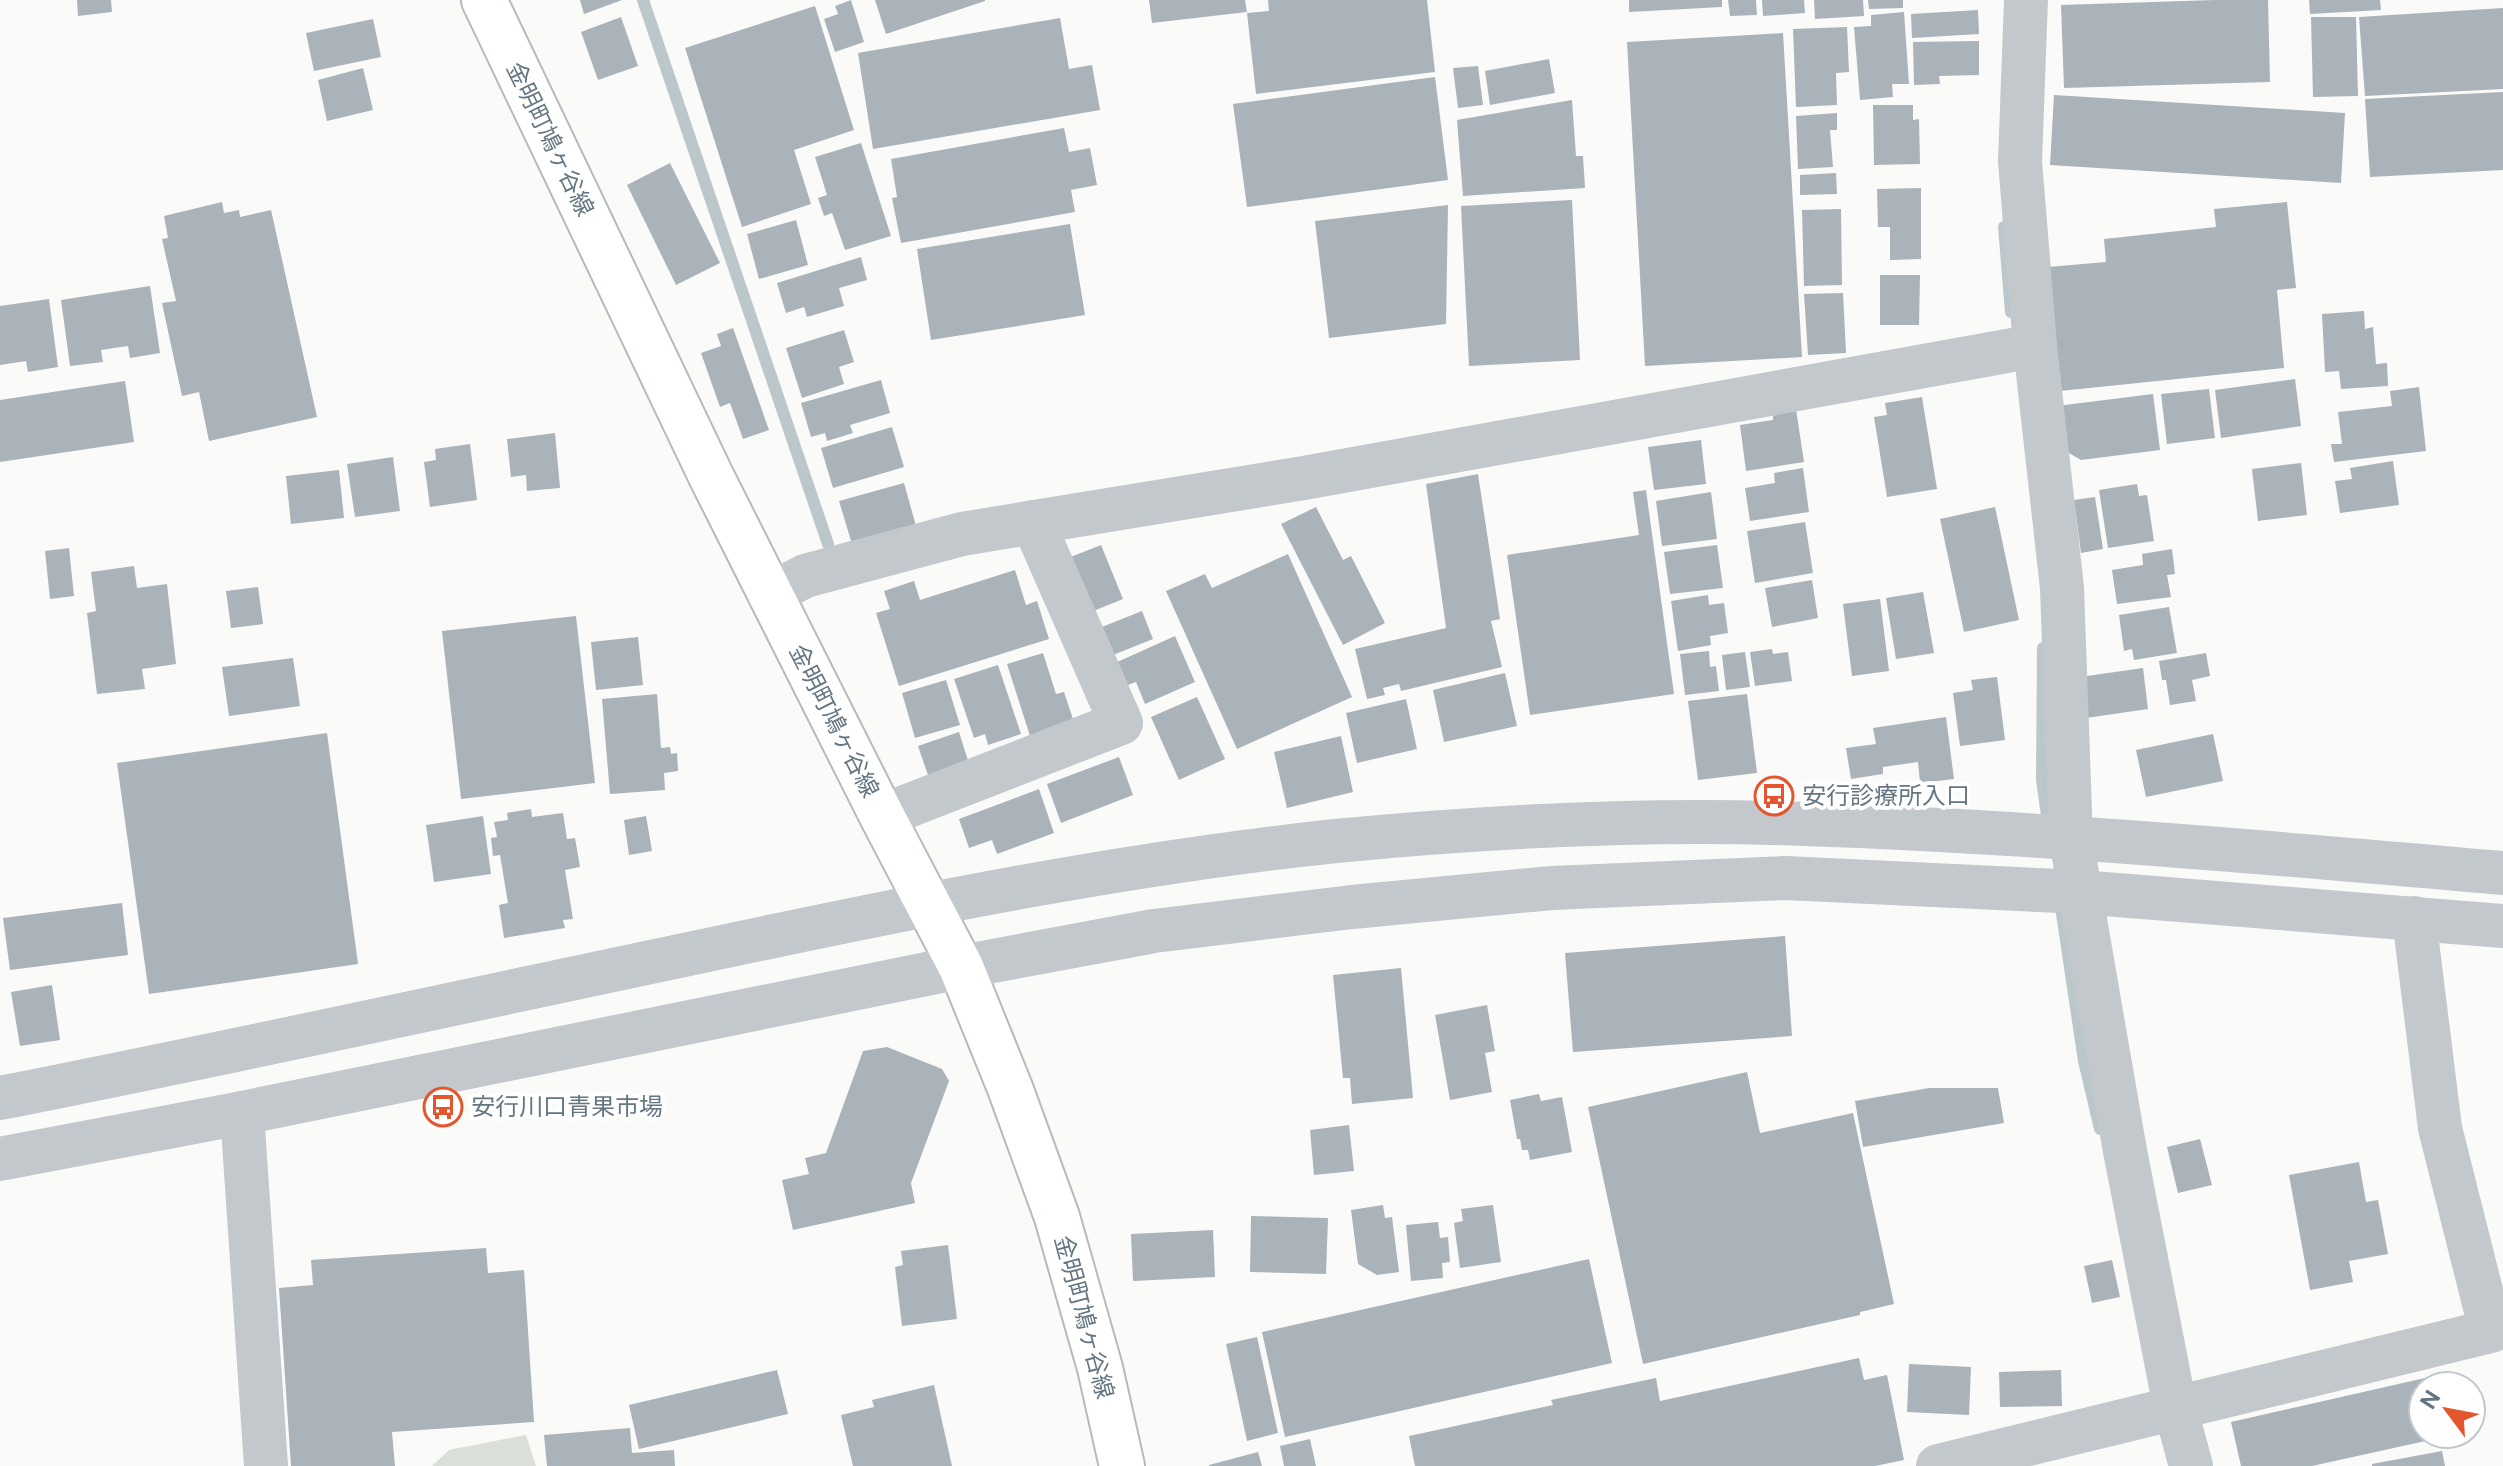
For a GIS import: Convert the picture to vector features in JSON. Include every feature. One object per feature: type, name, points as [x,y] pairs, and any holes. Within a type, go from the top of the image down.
[{"type":"main road","name":"金明町鳩ヶ谷線","points":[[484,0],[770,595],[961,967],[1057,1217],[1100,1368],[1122,1466]]},
{"type":"street","points":[[2026,0],[2020,161],[2035,346],[2062,588],[2071,839],[2118,1114],[2175,1407],[2191,1466]]},
{"type":"street","points":[[770,595],[805,576],[962,534],[1304,478],[2035,346]]},
{"type":"street","points":[[882,816],[1121,723],[1033,522]]},
{"type":"street","points":[[0,1098],[926,904],[1196,859],[1334,842],[1467,831],[1633,823],[1803,824],[2071,839],[2503,873]]},
{"type":"street","points":[[0,1159],[1154,931],[1352,907],[1552,888],[1785,878],[2080,892],[2503,926]]},
{"type":"street","points":[[1938,1466],[2491,1331],[2440,1128],[2414,918]]},
{"type":"street","points":[[242,1113],[266,1466]]},
{"type":"shaded area","points":[[526,1435],[536,1466],[432,1466],[449,1450]]},
{"type":"building","points":[[77,0],[111,0],[112,12],[78,16]]},
{"type":"building","points":[[580,0],[622,0],[584,14]]},
{"type":"building","points":[[851,0],[864,42],[835,52],[824,19],[838,14],[835,6]]},
{"type":"building","points":[[875,0],[985,0],[985,1],[886,34]]},
{"type":"building","points":[[1149,0],[1245,0],[1247,12],[1152,23]]},
{"type":"building","points":[[1268,0],[1427,0],[1435,72],[1256,94],[1247,13],[1269,11]]},
{"type":"building","points":[[1629,0],[1722,0],[1722,7],[1629,12]]},
{"type":"building","points":[[1728,0],[1756,0],[1757,15],[1730,16]]},
{"type":"building","points":[[1762,0],[1804,0],[1805,13],[1763,16]]},
{"type":"building","points":[[1814,0],[1863,0],[1864,16],[1815,19]]},
{"type":"building","points":[[1868,0],[1903,0],[1903,8],[1869,9]]},
{"type":"building","points":[[2268,0],[2270,82],[2064,88],[2061,5]]},
{"type":"building","points":[[2309,0],[2380,0],[2381,10],[2310,14]]},
{"type":"building","points":[[815,6],[854,130],[794,150],[811,204],[742,227],[685,48]]},
{"type":"building","points":[[2503,8],[2503,89],[2365,96],[2359,17]]},
{"type":"building","points":[[1978,10],[1979,34],[1912,38],[1911,14]]},
{"type":"building","points":[[1904,12],[1909,84],[1892,84],[1893,97],[1860,100],[1854,27],[1871,26],[1871,15]]},
{"type":"building","points":[[621,17],[638,66],[598,80],[581,32]]},
{"type":"building","points":[[2311,17],[2356,17],[2358,96],[2313,97]]},
{"type":"building","points":[[1060,18],[1069,69],[1092,65],[1100,110],[873,149],[858,53]]},
{"type":"building","points":[[373,19],[381,57],[314,71],[306,33]]},
{"type":"building","points":[[1847,27],[1849,72],[1836,73],[1837,105],[1796,107],[1793,29]]},
{"type":"building","points":[[1783,33],[1802,357],[1645,366],[1627,42]]},
{"type":"building","points":[[1979,41],[1979,75],[1939,76],[1940,84],[1914,85],[1913,42]]},
{"type":"building","points":[[1549,59],[1555,93],[1490,105],[1485,71]]},
{"type":"building","points":[[1478,66],[1483,105],[1458,108],[1453,68]]},
{"type":"building","points":[[363,68],[373,110],[327,121],[318,80]]},
{"type":"building","points":[[1435,77],[1448,180],[1247,207],[1233,104]]},
{"type":"building","points":[[2503,92],[2503,170],[2370,177],[2365,99]]},
{"type":"building","points":[[2054,95],[2345,113],[2341,183],[2050,165]]},
{"type":"building","points":[[1572,100],[1576,156],[1583,156],[1585,188],[1463,196],[1457,120]]},
{"type":"building","points":[[1873,105],[1913,105],[1913,120],[1919,119],[1920,164],[1874,165]]},
{"type":"building","points":[[1837,113],[1837,130],[1830,130],[1833,167],[1798,169],[1796,116]]},
{"type":"building","points":[[1064,128],[1069,152],[1090,148],[1097,185],[1071,190],[1075,212],[901,243],[892,198],[897,197],[891,159]]},
{"type":"building","points":[[861,143],[891,236],[845,250],[832,213],[824,216],[818,198],[827,195],[815,157]]},
{"type":"building","points":[[670,163],[720,263],[676,285],[627,185]]},
{"type":"building","points":[[1836,173],[1837,194],[1800,195],[1800,175]]},
{"type":"building","points":[[1921,188],[1921,259],[1890,260],[1890,227],[1878,227],[1877,189]]},
{"type":"building","points":[[1572,200],[1580,360],[1469,366],[1461,206]]},
{"type":"building","points":[[222,202],[224,213],[239,210],[240,217],[271,210],[317,417],[209,441],[199,392],[182,396],[162,303],[176,301],[162,239],[168,238],[164,216]]},
{"type":"building","points":[[2287,202],[2296,288],[2277,290],[2284,368],[2060,391],[2048,267],[2106,262],[2104,239],[2216,227],[2214,209]]},
{"type":"building","points":[[1448,205],[1446,324],[1329,338],[1315,221]]},
{"type":"building","points":[[1841,209],[1842,285],[1804,286],[1802,210]]},
{"type":"building","points":[[796,220],[808,265],[759,279],[747,234]]},
{"type":"building","points":[[1070,224],[1085,315],[931,340],[917,249]]},
{"type":"building","points":[[861,257],[867,280],[839,288],[844,306],[807,317],[804,307],[786,313],[777,283]]},
{"type":"building","points":[[1880,275],[1920,275],[1919,325],[1880,325]]},
{"type":"building","points":[[150,286],[160,353],[130,358],[128,346],[101,350],[103,362],[70,366],[61,300]]},
{"type":"building","points":[[1843,293],[1846,353],[1808,355],[1804,294]]},
{"type":"building","points":[[49,299],[58,367],[28,372],[26,361],[0,365],[0,306]]},
{"type":"building","points":[[2364,311],[2365,329],[2373,327],[2376,364],[2387,363],[2388,386],[2341,389],[2339,371],[2325,372],[2322,314]]},
{"type":"building","points":[[733,328],[769,430],[743,439],[730,403],[720,407],[701,353],[721,346],[717,334]]},
{"type":"building","points":[[844,330],[854,362],[839,367],[844,384],[802,398],[786,348]]},
{"type":"building","points":[[2295,379],[2301,426],[2221,438],[2215,390]]},
{"type":"building","points":[[881,380],[890,413],[850,425],[853,433],[827,441],[825,433],[811,437],[801,403]]},
{"type":"building","points":[[125,381],[134,442],[0,462],[0,400]]},
{"type":"building","points":[[2419,387],[2426,451],[2334,462],[2331,444],[2342,444],[2338,412],[2392,406],[2390,391]]},
{"type":"building","points":[[2209,389],[2215,438],[2167,444],[2161,394]]},
{"type":"building","points":[[2153,394],[2160,450],[2081,460],[2062,449],[2057,406]]},
{"type":"building","points":[[1922,397],[1937,489],[1887,497],[1874,417],[1887,415],[1885,403]]},
{"type":"building","points":[[1796,409],[1804,462],[1746,471],[1740,425],[1773,420],[1773,412]]},
{"type":"building","points":[[892,427],[904,467],[833,488],[821,448]]},
{"type":"building","points":[[555,433],[560,488],[527,491],[526,475],[511,477],[507,439]]},
{"type":"building","points":[[1701,440],[1706,484],[1654,490],[1648,447]]},
{"type":"building","points":[[470,444],[477,500],[430,507],[424,462],[436,460],[435,449]]},
{"type":"building","points":[[393,457],[400,511],[355,517],[347,464]]},
{"type":"building","points":[[2393,461],[2399,505],[2340,513],[2335,481],[2352,479],[2350,468]]},
{"type":"building","points":[[2301,463],[2307,515],[2258,521],[2252,469]]},
{"type":"building","points":[[1803,468],[1809,512],[1750,521],[1745,488],[1775,483],[1774,473]]},
{"type":"building","points":[[339,470],[344,518],[291,524],[286,476]]},
{"type":"building","points":[[1478,474],[1500,619],[1491,621],[1502,667],[1401,691],[1399,684],[1383,688],[1385,695],[1367,699],[1355,649],[1446,628],[1426,484]]},
{"type":"building","points":[[904,483],[916,526],[852,544],[839,501]]},
{"type":"building","points":[[2137,484],[2139,496],[2147,495],[2154,541],[2108,548],[2099,490]]},
{"type":"building","points":[[1646,490],[1674,694],[1530,715],[1507,555],[1639,535],[1633,492]]},
{"type":"building","points":[[1711,492],[1717,539],[1662,546],[1656,501]]},
{"type":"building","points":[[2095,497],[2103,549],[2081,553],[2074,500]]},
{"type":"building","points":[[1316,507],[1343,560],[1351,556],[1385,623],[1343,645],[1281,524]]},
{"type":"building","points":[[1995,507],[2019,620],[1964,632],[1940,519]]},
{"type":"building","points":[[1805,522],[1813,573],[1755,583],[1747,531]]},
{"type":"building","points":[[1101,545],[1123,599],[1091,612],[1068,558]]},
{"type":"building","points":[[1717,545],[1723,588],[1670,594],[1664,552]]},
{"type":"building","points":[[69,548],[74,596],[50,599],[45,551]]},
{"type":"building","points":[[2172,549],[2175,574],[2167,575],[2171,597],[2117,604],[2112,570],[2143,565],[2142,554]]},
{"type":"building","points":[[1288,554],[1352,697],[1237,749],[1166,591],[1205,574],[1212,588]]},
{"type":"building","points":[[134,566],[137,588],[167,584],[176,664],[142,669],[145,689],[97,694],[87,613],[96,611],[91,572]]},
{"type":"building","points":[[1015,570],[1026,605],[1037,601],[1049,639],[899,686],[876,613],[890,609],[884,591],[914,581],[920,600]]},
{"type":"building","points":[[1812,580],[1818,618],[1772,627],[1765,588]]},
{"type":"building","points":[[258,587],[263,624],[231,628],[226,591]]},
{"type":"building","points":[[1923,592],[1934,653],[1896,659],[1886,598]]},
{"type":"building","points":[[1708,595],[1709,605],[1724,603],[1728,633],[1710,636],[1711,645],[1678,651],[1671,601]]},
{"type":"building","points":[[1880,599],[1889,671],[1852,676],[1843,604]]},
{"type":"building","points":[[2169,607],[2177,653],[2134,660],[2132,649],[2124,651],[2119,615]]},
{"type":"building","points":[[1142,611],[1153,639],[1113,655],[1102,627]]},
{"type":"building","points":[[576,616],[595,783],[461,799],[442,631]]},
{"type":"building","points":[[1175,636],[1195,682],[1145,704],[1136,682],[1125,686],[1115,663]]},
{"type":"building","points":[[638,637],[643,685],[596,690],[591,642]]},
{"type":"building","points":[[1772,649],[1773,654],[1788,652],[1792,681],[1755,686],[1750,652]]},
{"type":"building","points":[[1709,651],[1710,667],[1716,666],[1719,691],[1685,695],[1680,654]]},
{"type":"building","points":[[1745,652],[1750,687],[1726,690],[1722,655]]},
{"type":"building","points":[[1043,653],[1056,694],[1064,692],[1075,725],[1031,739],[1007,664]]},
{"type":"building","points":[[2206,653],[2210,676],[2192,680],[2196,701],[2170,705],[2159,661]]},
{"type":"building","points":[[293,658],[300,706],[229,716],[222,667]]},
{"type":"building","points":[[998,665],[1021,734],[988,745],[985,734],[974,738],[954,679]]},
{"type":"building","points":[[2143,668],[2148,709],[2086,718],[2080,677]]},
{"type":"building","points":[[1505,673],[1517,726],[1444,742],[1433,690]]},
{"type":"building","points":[[1997,677],[2005,740],[1960,746],[1953,693],[1973,690],[1971,680]]},
{"type":"building","points":[[946,680],[960,725],[915,738],[902,693]]},
{"type":"building","points":[[657,694],[661,748],[670,747],[671,754],[677,753],[678,771],[664,773],[665,790],[610,794],[602,699]]},
{"type":"building","points":[[1747,694],[1757,773],[1698,780],[1688,701]]},
{"type":"building","points":[[1197,697],[1225,759],[1179,780],[1151,717]]},
{"type":"building","points":[[1406,699],[1417,749],[1357,763],[1346,713]]},
{"type":"building","points":[[1946,717],[1954,779],[1920,783],[1918,762],[1883,767],[1883,774],[1851,779],[1846,748],[1876,744],[1873,728]]},
{"type":"building","points":[[959,732],[970,767],[930,781],[918,746]]},
{"type":"building","points":[[327,733],[358,964],[149,994],[117,763]]},
{"type":"building","points":[[2213,734],[2223,781],[2146,797],[2136,750]]},
{"type":"building","points":[[1341,736],[1353,792],[1287,808],[1274,752]]},
{"type":"building","points":[[1119,757],[1133,795],[1061,823],[1047,784]]},
{"type":"building","points":[[1039,789],[1054,833],[997,854],[992,840],[969,848],[959,819]]},
{"type":"building","points":[[531,809],[532,817],[563,813],[567,839],[575,838],[580,867],[565,870],[573,919],[563,920],[565,928],[504,938],[499,905],[508,903],[500,855],[493,856],[491,838],[497,837],[494,822],[508,820],[507,813]]},
{"type":"building","points":[[483,816],[491,874],[434,882],[426,825]]},
{"type":"building","points":[[646,816],[652,851],[629,855],[624,820]]},
{"type":"building","points":[[122,903],[128,955],[10,970],[3,918]]},
{"type":"building","points":[[1785,936],[1792,1036],[1573,1052],[1565,953]]},
{"type":"building","points":[[1401,968],[1413,1098],[1352,1104],[1350,1078],[1343,1078],[1333,975]]},
{"type":"building","points":[[52,985],[60,1040],[20,1046],[11,992]]},
{"type":"building","points":[[1487,1005],[1495,1051],[1485,1053],[1492,1092],[1450,1100],[1435,1015]]},
{"type":"building","points":[[887,1047],[942,1069],[949,1081],[911,1183],[915,1203],[793,1230],[782,1180],[809,1174],[805,1158],[826,1153],[863,1051]]},
{"type":"building","points":[[1747,1072],[1760,1133],[1853,1113],[1894,1304],[1860,1312],[1860,1315],[1643,1364],[1588,1107]]},
{"type":"building","points":[[1929,1088],[1998,1088],[2004,1123],[1863,1147],[1855,1101]]},
{"type":"building","points":[[1539,1094],[1541,1101],[1562,1097],[1572,1152],[1530,1160],[1528,1150],[1522,1150],[1510,1100]]},
{"type":"building","points":[[1349,1125],[1354,1171],[1314,1175],[1310,1130]]},
{"type":"building","points":[[2200,1139],[2212,1185],[2178,1193],[2167,1147]]},
{"type":"building","points":[[2359,1162],[2366,1202],[2378,1200],[2388,1254],[2349,1261],[2353,1282],[2310,1290],[2289,1175]]},
{"type":"building","points":[[1383,1205],[1385,1218],[1392,1217],[1399,1272],[1377,1275],[1358,1264],[1351,1210]]},
{"type":"building","points":[[1493,1205],[1501,1262],[1460,1268],[1454,1223],[1463,1221],[1461,1209]]},
{"type":"building","points":[[1251,1216],[1328,1218],[1326,1274],[1250,1272]]},
{"type":"building","points":[[1438,1222],[1440,1238],[1448,1237],[1450,1262],[1442,1263],[1443,1278],[1411,1281],[1406,1225]]},
{"type":"building","points":[[1213,1230],[1215,1277],[1133,1281],[1131,1234]]},
{"type":"building","points":[[948,1245],[957,1319],[902,1326],[895,1267],[903,1265],[901,1251]]},
{"type":"building","points":[[486,1248],[488,1273],[524,1270],[534,1422],[392,1432],[395,1466],[291,1466],[279,1288],[313,1285],[311,1260]]},
{"type":"building","points":[[1589,1259],[1612,1363],[1285,1437],[1262,1332]]},
{"type":"building","points":[[2112,1260],[2120,1297],[2092,1303],[2084,1266]]},
{"type":"building","points":[[1257,1337],[1278,1433],[1247,1441],[1226,1344]]},
{"type":"building","points":[[1859,1358],[1864,1380],[1887,1375],[1904,1460],[1875,1466],[1415,1466],[1409,1436],[1553,1405],[1551,1400],[1656,1378],[1660,1401]]},
{"type":"building","points":[[1909,1364],[1971,1367],[1969,1415],[1907,1412]]},
{"type":"building","points":[[777,1370],[788,1414],[639,1449],[629,1405]]},
{"type":"building","points":[[2061,1370],[2062,1406],[2000,1407],[1999,1372]]},
{"type":"building","points":[[2407,1382],[2407,1445],[2312,1466],[2241,1466],[2231,1422]]},
{"type":"building","points":[[934,1385],[952,1466],[853,1466],[841,1415],[874,1407],[872,1400]]},
{"type":"building","points":[[630,1428],[632,1453],[674,1450],[675,1466],[547,1466],[544,1435]]},
{"type":"building","points":[[1310,1439],[1316,1466],[1284,1466],[1280,1446]]},
{"type":"building","points":[[2442,1451],[2445,1466],[2372,1466],[2372,1464]]},
{"type":"building","points":[[1258,1452],[1262,1466],[1209,1466],[1209,1465]]},
{"type":"waterway","points":[[643,0],[828,544]]},
{"type":"waterway","points":[[2004,227],[2011,312]]},
{"type":"waterway","points":[[2043,648],[2042,780],[2049,830]]},
{"type":"waterway","points":[[2061,907],[2084,1061],[2100,1129]]},
{"type":"place","name":"安行診療所入口","points":[[1774,796]]},
{"type":"place","name":"安行川口青果市場","points":[[443,1107]]}]
